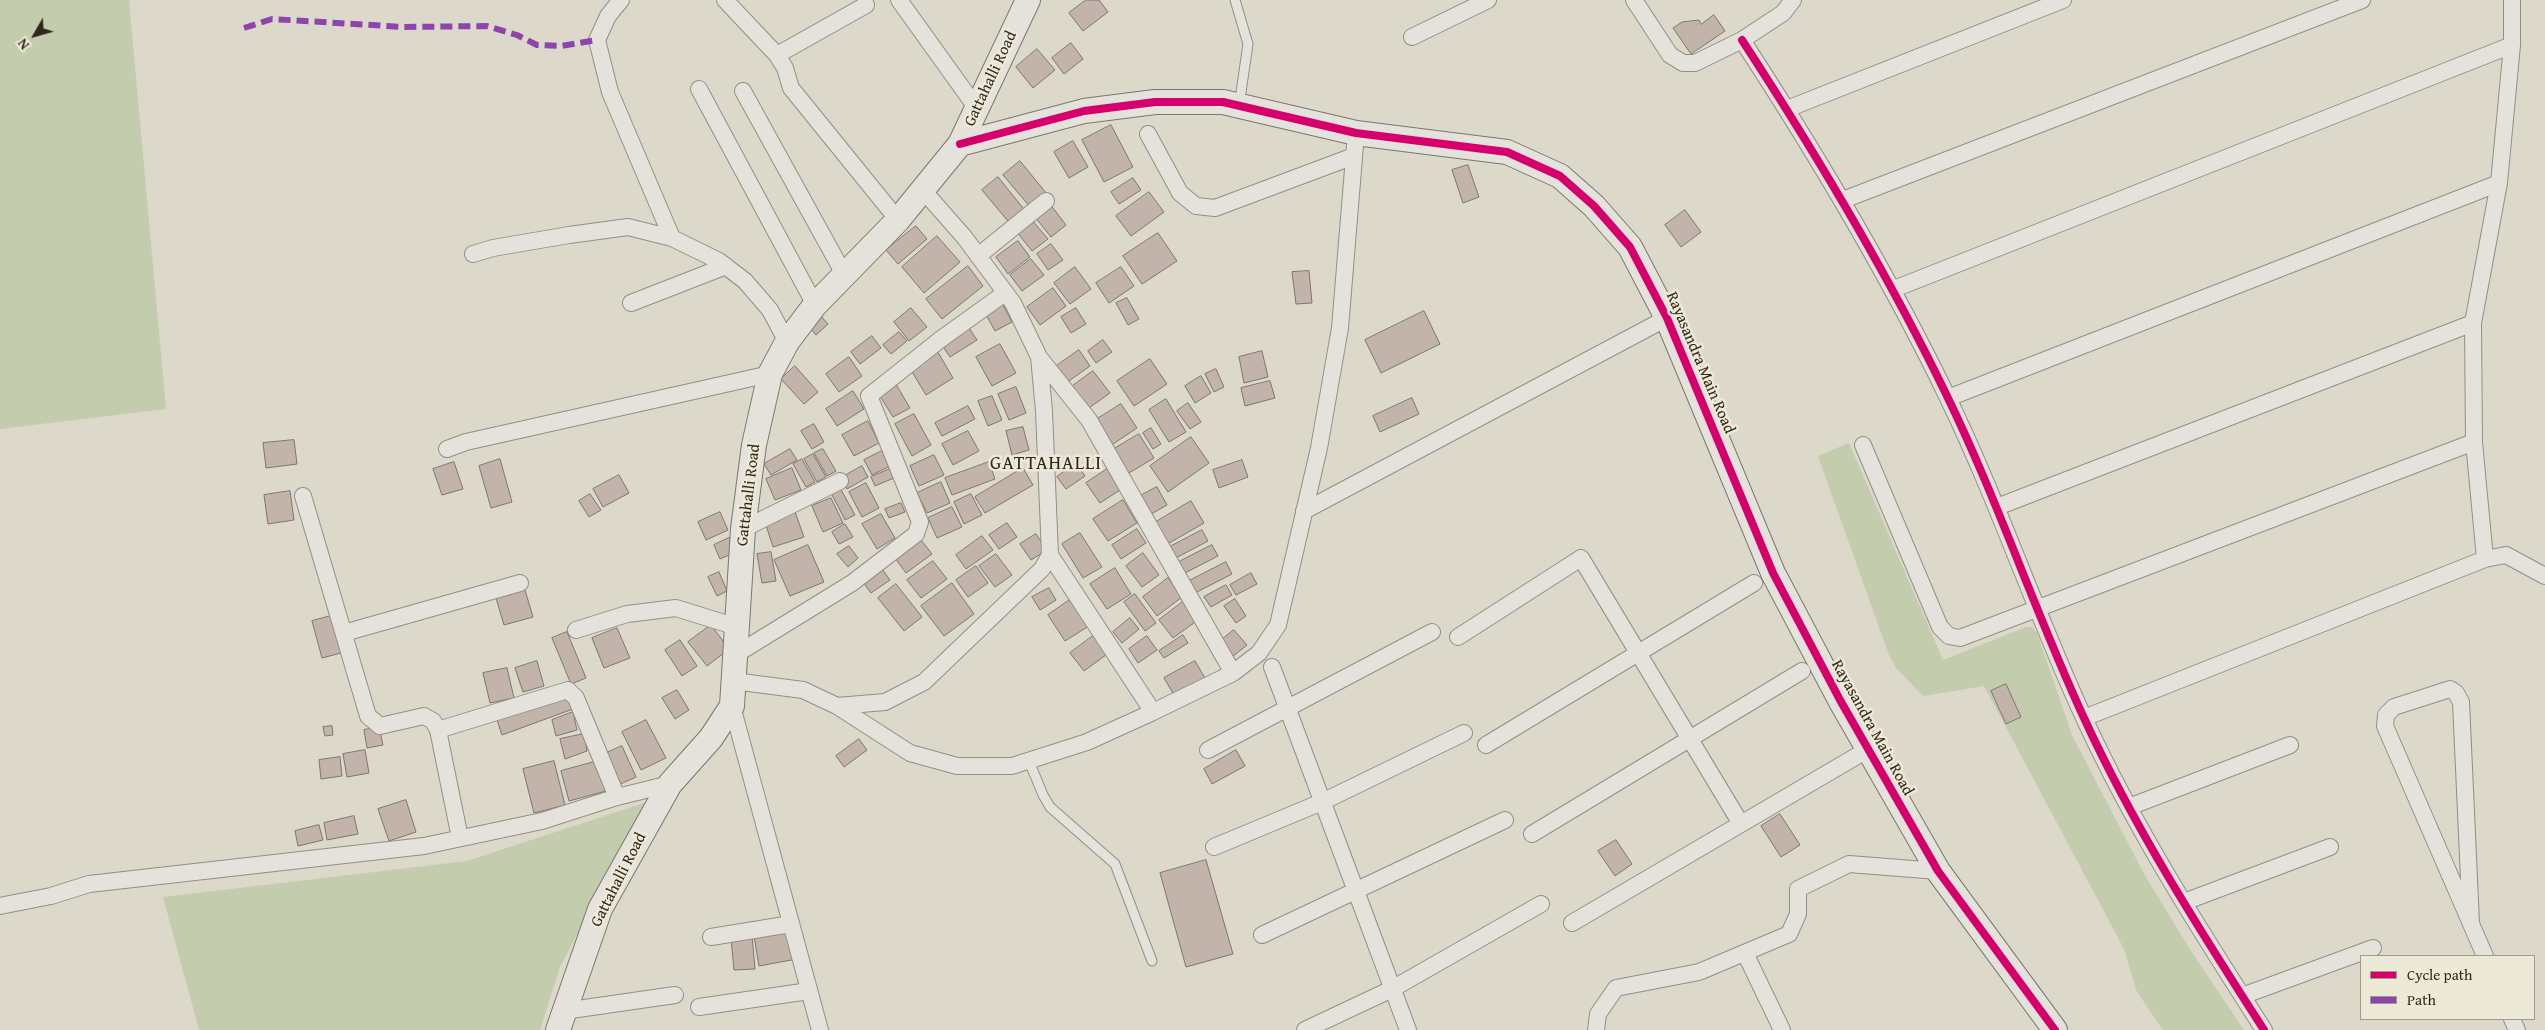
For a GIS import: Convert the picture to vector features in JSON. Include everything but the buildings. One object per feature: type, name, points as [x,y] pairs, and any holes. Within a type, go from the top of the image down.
[{"type":"street","points":[[621,0],[608,16],[597,40],[610,92],[672,238]]},
{"type":"street","points":[[725,0],[777,55],[785,68],[791,88],[898,220]]},
{"type":"street","points":[[899,0],[978,110]]},
{"type":"street","name":"Gattahalli Road","points":[[561,1020],[600,909],[670,784],[711,738],[732,706],[743,529],[754,445],[770,374],[788,342],[815,305],[898,220],[960,144],[978,110],[1028,0]]},
{"type":"street","points":[[1412,37],[1488,0]]},
{"type":"street","points":[[1634,0],[1670,55],[1684,63],[1695,63],[1742,40],[1783,13],[1793,0]]},
{"type":"street","points":[[1787,109],[2063,0]]},
{"type":"street","points":[[1843,200],[2362,0]]},
{"type":"street","points":[[2485,559],[2474,442],[2473,323],[2499,183],[2512,45],[2512,0]]},
{"type":"street","points":[[777,55],[869,2]]},
{"type":"street","points":[[1742,40],[1843,200],[1894,289],[1948,398],[1997,507],[2084,718],[2129,807],[2184,902],[2264,1030]]},
{"type":"street","points":[[1894,289],[2512,45]]},
{"type":"street","points":[[699,89],[815,305]]},
{"type":"street","points":[[743,91],[845,276]]},
{"type":"street","name":"Rayasandra Main Road","points":[[960,144],[1084,111],[1155,102],[1223,102],[1355,144],[1507,152],[1560,176],[1594,206],[1630,247],[1667,318],[1773,573],[1867,750],[1938,871],[2055,1030]]},
{"type":"street","points":[[734,681],[803,690],[836,706],[910,753],[957,766],[1012,766],[1087,742],[1153,712],[1233,673],[1259,653],[1278,625],[1319,448],[1340,328],[1355,144],[1215,208],[1196,206],[1180,193],[1148,134]]},
{"type":"street","points":[[1948,398],[2499,183]]},
{"type":"street","points":[[922,189],[1006,293],[1038,357],[1089,420],[1233,673]]},
{"type":"street","points":[[978,256],[1046,201]]},
{"type":"street","points":[[473,254],[493,248],[560,236],[628,227],[672,238],[726,266],[745,281],[770,310],[788,342]]},
{"type":"street","points":[[631,303],[726,266]]},
{"type":"street","points":[[735,655],[852,583],[916,534],[920,522],[869,396],[941,339],[1006,293]]},
{"type":"street","points":[[1304,511],[1667,318]]},
{"type":"street","points":[[1997,507],[2473,323]]},
{"type":"street","points":[[1038,357],[1044,412],[1050,555],[1153,712]]},
{"type":"street","points":[[447,449],[466,442],[770,374]]},
{"type":"street","points":[[1863,445],[1940,627],[1948,636],[1960,638],[2038,610],[2474,442]]},
{"type":"street","points":[[743,529],[840,481]]},
{"type":"street","points":[[303,496],[368,716],[380,726],[424,716],[433,721],[438,730],[460,838]]},
{"type":"street","points":[[836,706],[886,702],[924,682],[1042,569],[1050,555]]},
{"type":"street","points":[[2084,718],[2485,559],[2506,555],[2545,576]]},
{"type":"street","points":[[1458,637],[1581,558],[1741,824]]},
{"type":"street","points":[[344,633],[520,583]]},
{"type":"street","points":[[1486,744],[1754,583]]},
{"type":"street","points":[[576,630],[627,614],[676,608],[737,627]]},
{"type":"street","points":[[1208,750],[1432,632]]},
{"type":"street","points":[[1272,667],[1408,1030]]},
{"type":"street","points":[[1532,834],[1802,671]]},
{"type":"street","points":[[2471,923],[2461,702],[2456,693],[2450,688],[2394,707],[2386,715],[2385,726],[2471,923],[2486,955]]},
{"type":"street","points":[[438,730],[568,690],[576,698],[617,797]]},
{"type":"street","points":[[732,706],[820,1030]]},
{"type":"street","points":[[1214,847],[1322,802],[1464,733]]},
{"type":"street","points":[[2129,807],[2290,745]]},
{"type":"street","points":[[1572,923],[1867,750]]},
{"type":"street","points":[[0,906],[51,896],[89,884],[424,846],[542,821],[617,797],[670,784]]},
{"type":"street","points":[[1262,935],[1506,820]]},
{"type":"street","points":[[2184,902],[2330,847]]},
{"type":"street","points":[[1596,1030],[1598,1014],[1616,988],[1699,972],[1789,934],[1798,914],[1798,889],[1849,864],[1938,871]]},
{"type":"street","points":[[1305,1030],[1392,989],[1541,904]]},
{"type":"street","points":[[711,937],[791,924]]},
{"type":"street","points":[[2242,996],[2373,948]]},
{"type":"street","points":[[1745,953],[1782,1030]]},
{"type":"street","points":[[699,1007],[810,991]]},
{"type":"street","points":[[561,1020],[675,995]]},
{"type":"lane","points":[[1236,0],[1248,44],[1238,106]]},
{"type":"lane","points":[[1029,761],[1050,807],[1115,864],[1152,961]]},
{"type":"green space","points":[[0,0],[129,0],[166,409],[0,429]]},
{"type":"green space","points":[[1849,443],[1943,660],[2026,627],[2032,627],[2037,633],[2072,735],[2144,874],[2191,951],[2244,1030],[2163,1030],[2137,992],[2124,949],[1984,686],[1923,696],[1896,668],[1889,655],[1818,456]]},
{"type":"green space","points":[[647,802],[560,967],[540,1030],[199,1030],[163,897],[467,861]]},
{"type":"marked path","points":[[244,28],[272,19],[404,27],[487,26],[517,35],[537,45],[561,46],[597,40]]},
{"type":"cycle path","points":[[1742,40],[1824,170],[1900,304],[1966,436],[2049,638],[2103,759],[2168,877],[2264,1030]]},
{"type":"cycle path","points":[[960,144],[1084,111],[1155,102],[1223,102],[1356,133],[1507,152],[1560,176],[1594,206],[1630,247],[1667,318],[1773,573],[1840,700],[1938,871],[2055,1030]]},
{"type":"district","name":"GATTAHALLI","points":[[1046,464]]}]
